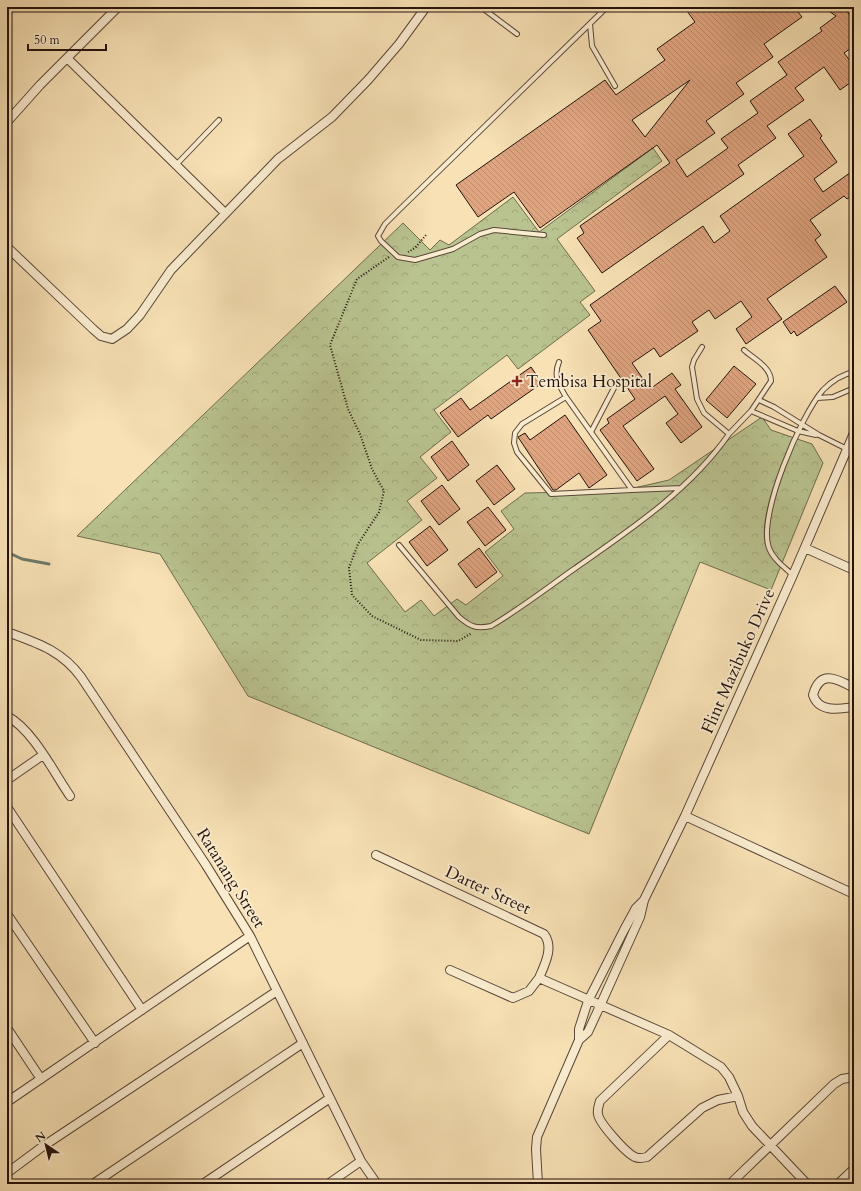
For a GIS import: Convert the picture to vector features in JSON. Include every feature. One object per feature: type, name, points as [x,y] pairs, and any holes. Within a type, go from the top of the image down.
[{"type":"street","points":[[7,122],[67,58],[118,7]]},
{"type":"street","points":[[7,247],[97,332],[107,339],[112,339],[127,329],[140,315],[171,270],[278,159],[332,117],[368,80],[399,44],[426,7]]},
{"type":"street","points":[[67,58],[225,213]]},
{"type":"street","name":"Flint Mazibuko Drive","points":[[579,1040],[588,1032],[600,1006],[640,917],[644,900],[685,816],[850,451],[854,434]]},
{"type":"street","points":[[805,548],[854,570]]},
{"type":"street","name":"Ratanang Street","points":[[7,632],[40,644],[64,658],[73,667],[206,865],[250,936],[361,1161],[377,1184]]},
{"type":"street","points":[[854,688],[834,678],[826,678],[819,683],[813,695],[816,702],[826,709],[854,707]]},
{"type":"street","points":[[7,716],[19,724],[70,796]]},
{"type":"street","points":[[7,780],[42,755]]},
{"type":"street","points":[[7,807],[142,1010]]},
{"type":"street","points":[[685,816],[854,894]]},
{"type":"street","name":"Darter Street","points":[[376,855],[544,934],[549,943],[539,978],[529,991],[513,998],[450,970]]},
{"type":"street","name":"Flint Mazibuko Drive","points":[[538,1184],[536,1149],[537,1136],[579,1040],[579,1029],[588,1001],[636,908],[644,900]]},
{"type":"street","points":[[7,914],[95,1043]]},
{"type":"street","points":[[7,1102],[250,936]]},
{"type":"street","points":[[539,978],[588,1001],[669,1035],[721,1067],[738,1096],[746,1117],[770,1147],[807,1184]]},
{"type":"street","points":[[7,1173],[42,1147],[277,991]]},
{"type":"street","points":[[7,1028],[41,1079]]},
{"type":"street","points":[[669,1035],[600,1101],[598,1115],[601,1122],[626,1150],[635,1157],[642,1159],[647,1157],[702,1108],[718,1100],[738,1096]]},
{"type":"street","points":[[93,1184],[303,1043]]},
{"type":"street","points":[[730,1184],[834,1084],[842,1078],[854,1077]]},
{"type":"street","points":[[203,1184],[330,1098]]},
{"type":"street","points":[[328,1184],[361,1161]]},
{"type":"street","points":[[838,1184],[854,1169]]},
{"type":"lane","points":[[481,7],[517,34]]},
{"type":"lane","points":[[544,235],[494,230],[480,234],[453,249],[428,257],[407,260],[394,254],[379,239],[379,234],[386,224],[496,113],[607,7]]},
{"type":"lane","points":[[590,24],[592,46],[615,86]]},
{"type":"lane","points":[[854,113],[854,120]]},
{"type":"lane","points":[[176,165],[219,120]]},
{"type":"lane","points":[[702,347],[694,360],[692,367],[697,399],[707,416],[730,434]]},
{"type":"lane","points":[[399,545],[459,617],[470,626],[482,628],[491,626],[614,540],[681,488],[704,466],[751,411],[768,388],[771,377],[766,368],[744,350]]},
{"type":"lane","points":[[558,362],[555,374],[566,397],[632,490]]},
{"type":"lane","points":[[793,575],[777,561],[769,548],[767,540],[770,509],[784,461],[798,431],[817,398],[832,382],[854,372]]},
{"type":"lane","points":[[591,432],[614,388]]},
{"type":"lane","points":[[817,398],[833,397],[854,388]]},
{"type":"lane","points":[[566,397],[522,424],[515,434],[514,443],[517,452],[551,494],[681,488]]},
{"type":"lane","points":[[759,400],[803,424],[818,436]]},
{"type":"lane","points":[[751,411],[798,431],[818,436],[850,451]]},
{"type":"path","points":[[426,235],[415,248],[405,254],[394,254],[357,279],[330,345],[348,409],[360,434],[372,469],[384,491],[379,512],[358,544],[349,568],[352,595],[372,616],[421,640],[458,641],[482,628]]},
{"type":"green space","points":[[653,148],[662,161],[557,239],[595,291],[580,302],[590,315],[518,369],[507,355],[434,410],[451,432],[420,457],[437,478],[407,501],[422,520],[367,563],[405,612],[421,600],[434,616],[457,599],[466,605],[503,576],[485,552],[514,529],[501,511],[525,493],[621,491],[669,480],[762,417],[771,430],[812,444],[823,463],[771,590],[700,562],[589,834],[248,696],[160,554],[77,536],[403,223],[430,250],[440,240],[449,245],[513,197],[539,232]]},
{"type":"building","points":[[692,7],[794,7],[802,17],[764,44],[773,57],[736,83],[744,94],[706,121],[715,133],[676,160],[687,177],[728,148],[721,139],[758,113],[750,101],[787,75],[778,62],[822,31],[820,28],[836,16],[823,7],[844,7],[854,21],[854,46],[844,53],[854,66],[854,80],[840,90],[824,67],[795,88],[804,100],[767,126],[776,138],[738,165],[744,174],[602,273],[577,238],[584,233],[580,226],[670,163],[657,145],[540,228],[514,192],[478,217],[456,185],[605,80],[616,95],[665,60],[657,49],[695,22],[687,11]],"holes":[[[690,80],[645,137],[632,120]]]},
{"type":"building","points":[[810,119],[822,136],[820,138],[837,162],[814,179],[823,192],[854,170],[854,194],[847,199],[844,196],[810,220],[821,235],[815,240],[827,257],[767,299],[782,319],[746,344],[736,329],[752,317],[741,301],[715,319],[709,310],[692,322],[698,331],[660,357],[654,348],[632,363],[650,389],[672,373],[681,385],[675,389],[702,427],[681,443],[666,423],[678,414],[665,396],[623,426],[654,469],[637,481],[600,430],[609,423],[607,419],[635,399],[588,330],[601,321],[590,305],[703,226],[714,243],[730,231],[720,216],[804,156],[788,134]]},
{"type":"building","points":[[835,286],[847,302],[797,336],[794,331],[791,334],[783,322]]},
{"type":"building","points":[[734,366],[756,384],[727,418],[706,400]]},
{"type":"building","points":[[531,367],[542,383],[491,419],[488,415],[458,437],[440,413],[461,398],[470,410]]},
{"type":"building","points":[[565,415],[607,475],[589,488],[579,473],[556,490],[553,490],[518,437],[525,433],[530,440]]},
{"type":"building","points":[[452,441],[469,465],[448,481],[431,457]]},
{"type":"building","points":[[497,465],[515,489],[494,505],[476,481]]},
{"type":"building","points":[[442,485],[460,509],[439,525],[421,501]]},
{"type":"building","points":[[488,507],[506,530],[485,546],[467,522]]},
{"type":"building","points":[[430,526],[448,550],[427,566],[409,542]]},
{"type":"building","points":[[479,548],[497,572],[476,588],[458,564]]},
{"type":"waterway","points":[[7,552],[22,559],[49,564]]},
{"type":"place","name":"Tembisa Hospital","points":[[517,381]]}]
